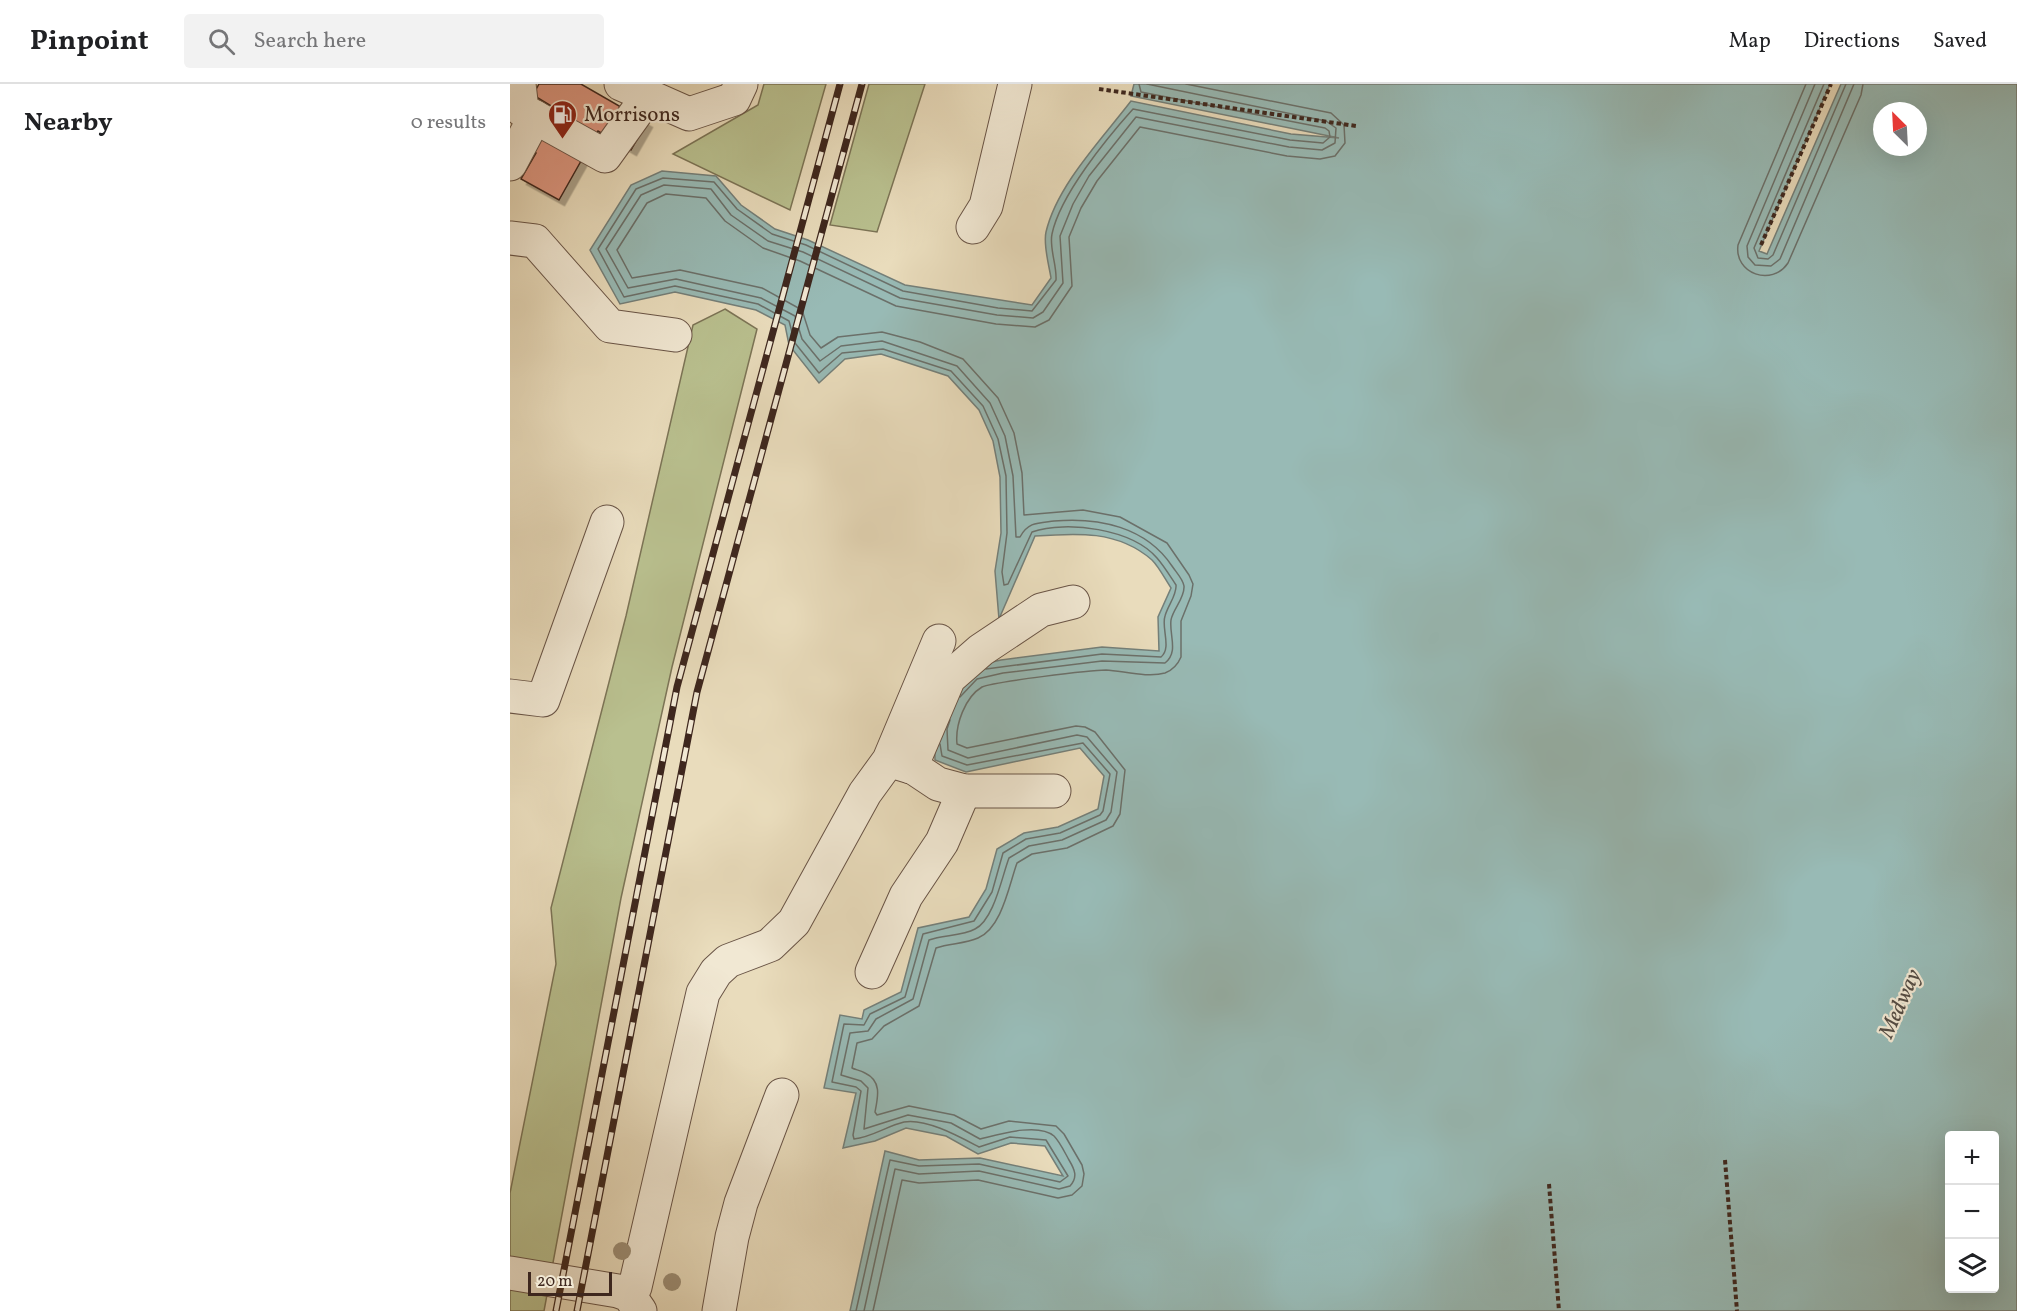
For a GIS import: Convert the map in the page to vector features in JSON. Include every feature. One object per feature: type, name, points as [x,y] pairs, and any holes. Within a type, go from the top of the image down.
[{"type":"street","points":[[519,84],[522,110],[605,156],[635,90],[689,114],[734,99],[741,84]]},
{"type":"street","points":[[973,227],[986,206],[1015,84]]},
{"type":"street","points":[[510,164],[535,117]]},
{"type":"street","points":[[510,238],[535,241],[610,326],[675,335]]},
{"type":"street","points":[[510,696],[543,700],[607,522]]},
{"type":"street","points":[[510,1273],[591,1285],[635,1304],[635,1287],[703,993],[716,972],[728,961],[770,945],[794,922],[865,793],[900,764],[949,678],[981,650],[1041,610],[1072,602]]},
{"type":"street","points":[[900,764],[939,641]]},
{"type":"street","points":[[900,764],[938,784],[964,791],[1054,791]]},
{"type":"street","points":[[872,972],[906,896],[942,842],[964,791]]},
{"type":"street","points":[[719,1311],[741,1203],[782,1095]]},
{"type":"path","points":[[1761,245],[1831,84]]},
{"type":"path","points":[[1099,89],[1356,126]]},
{"type":"path","points":[[1725,1160],[1737,1311]]},
{"type":"path","points":[[1549,1184],[1559,1311]]},
{"type":"green space","points":[[764,84],[826,84],[790,210],[673,154],[758,105]]},
{"type":"green space","points":[[869,84],[925,84],[877,232],[830,225]]},
{"type":"green space","points":[[725,309],[757,329],[672,667],[621,898],[544,1311],[510,1311],[510,1193],[556,964],[551,908],[626,616],[693,325]]},
{"type":"water","name":"Medway","points":[[1134,84],[1830,84],[1759,251],[1767,254],[1841,84],[2017,84],[2017,1311],[850,1311],[885,1151],[919,1160],[980,1158],[1063,1176],[1045,1146],[1011,1143],[978,1154],[946,1136],[906,1128],[875,1141],[843,1148],[856,1093],[824,1088],[840,1015],[862,1019],[864,1010],[901,992],[918,928],[969,917],[986,889],[997,849],[1024,833],[1058,827],[1098,809],[1104,776],[1080,748],[966,772],[935,760],[934,726],[970,667],[1001,660],[1102,647],[1159,651],[1158,617],[1171,588],[1152,560],[1125,543],[1111,538],[1081,534],[1035,536],[999,619],[995,571],[1001,533],[1000,477],[993,441],[979,410],[948,376],[881,354],[845,359],[819,383],[789,345],[785,325],[756,310],[675,292],[620,304],[590,250],[631,185],[662,171],[716,176],[741,205],[775,229],[808,240],[905,285],[1032,305],[1051,278],[1045,237],[1060,197],[1082,163],[1131,101],[1291,134],[1339,138],[1131,96]]},
{"type":"building","name":"Morrisons","points":[[539,84],[581,84],[647,122],[631,150],[598,131],[559,200],[521,179],[536,153],[529,149],[553,107],[533,95]]},
{"type":"railway","points":[[556,1311],[677,687],[840,84]]},
{"type":"railway","points":[[577,1311],[697,692],[862,84]]},
{"type":"place","name":"Morrisons","points":[[563,140]]}]
